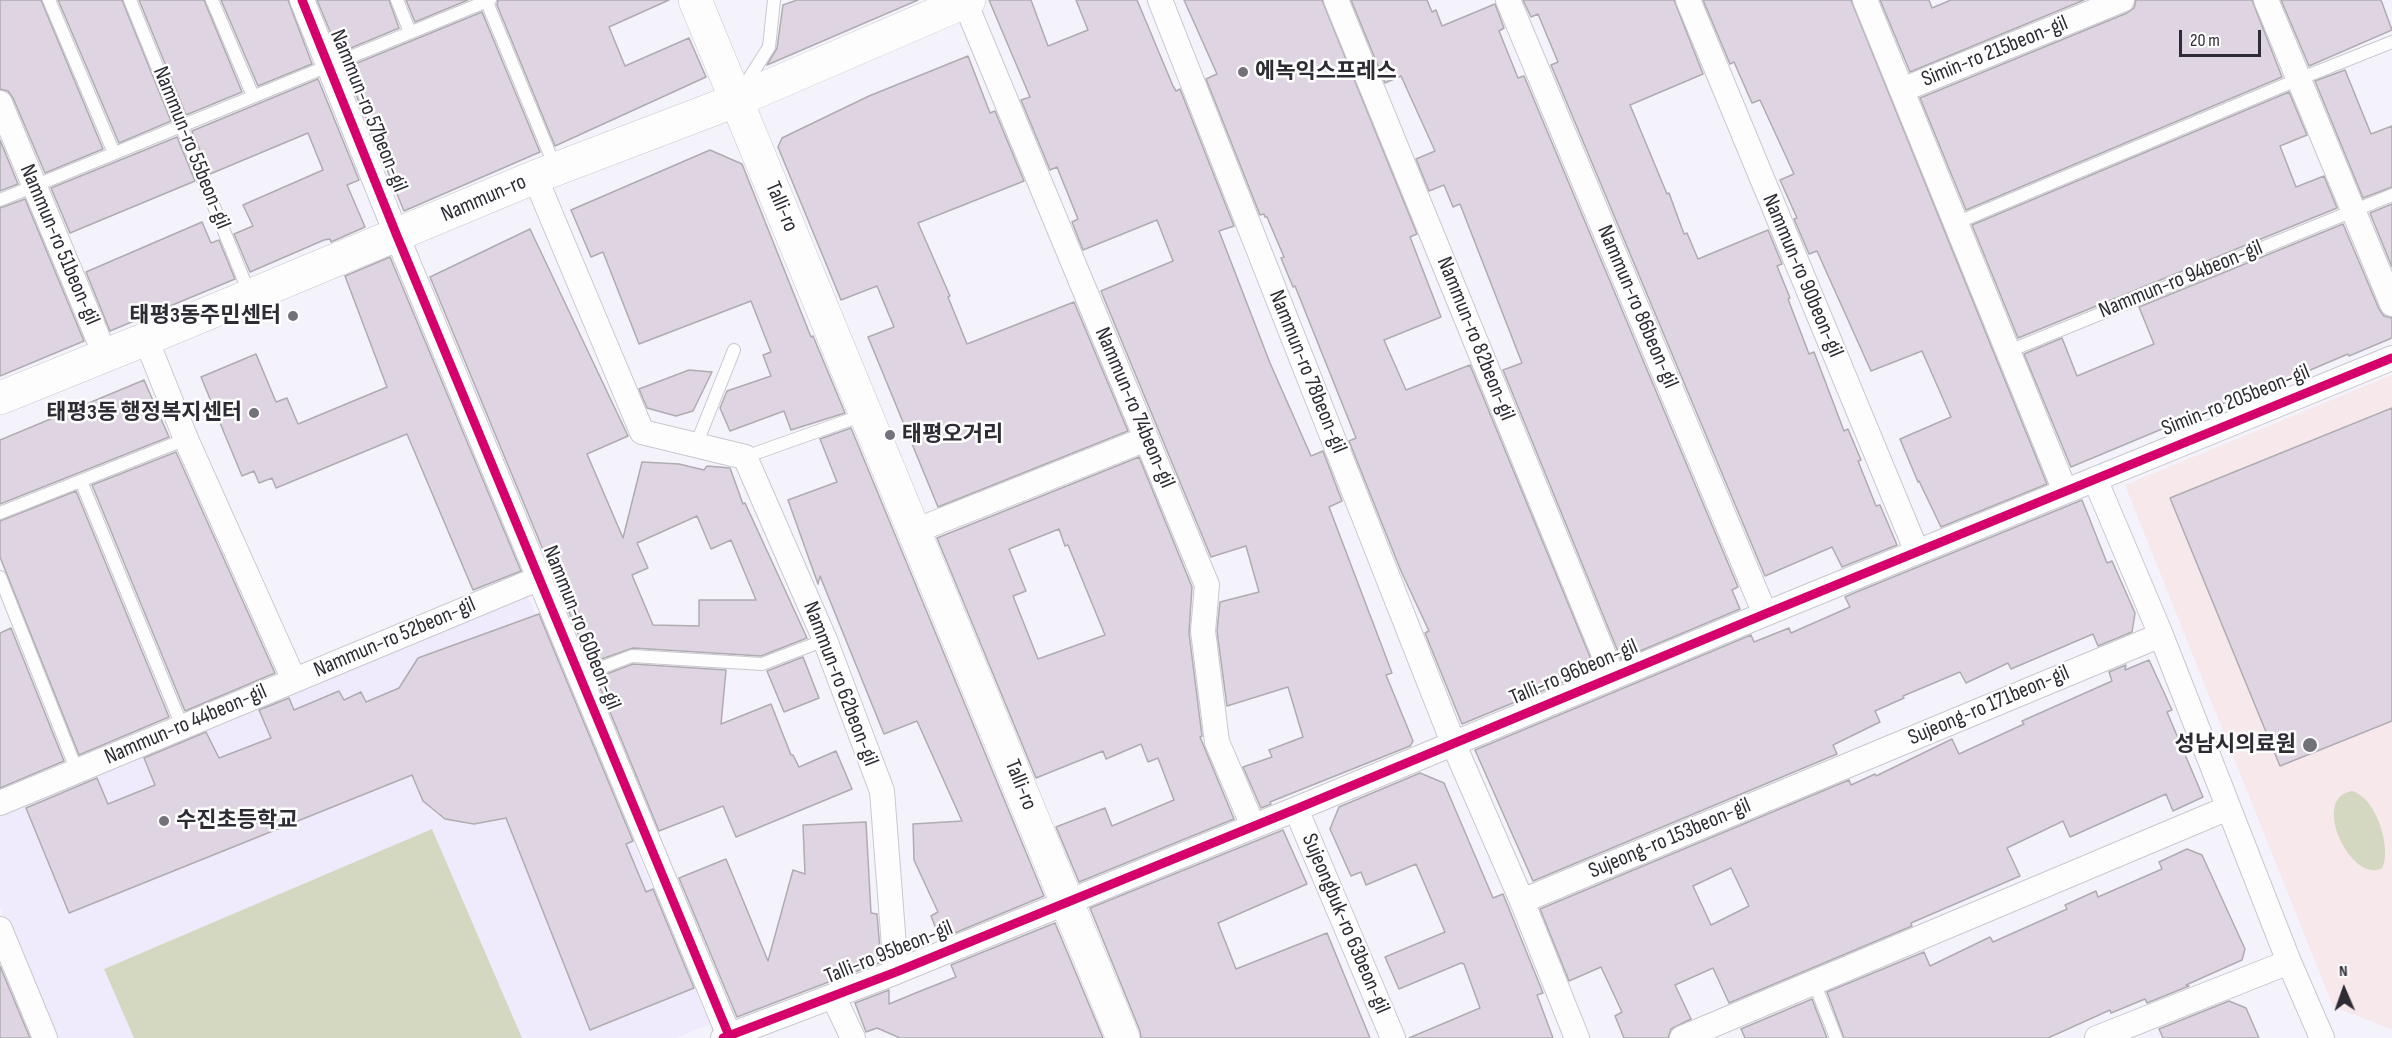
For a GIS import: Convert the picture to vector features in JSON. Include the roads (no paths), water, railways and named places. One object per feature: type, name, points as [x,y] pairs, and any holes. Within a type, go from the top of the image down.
[{"type":"main road","name":"Talli-ro","points":[[695,0],[1123,1038]]},
{"type":"main road","name":"Nammun-ro","points":[[0,398],[546,174],[737,100],[956,3]]},
{"type":"street","name":"Nammun-ro 57beon-gil","points":[[302,0],[397,236]]},
{"type":"street","name":"Nammun-ro 78beon-gil","points":[[1160,0],[1454,745]]},
{"type":"street","name":"Nammun-ro 82beon-gil","points":[[1336,0],[1613,677]]},
{"type":"street","name":"Nammun-ro 86beon-gil","points":[[1508,0],[1765,615]]},
{"type":"street","name":"Nammun-ro 90beon-gil","points":[[1688,0],[1917,552]]},
{"type":"street","points":[[1865,0],[2065,491]]},
{"type":"street","name":"Simin-ro 215beon-gil","points":[[1902,90],[2122,0]]},
{"type":"street","points":[[2266,0],[2392,304]]},
{"type":"street","name":"Nammun-ro 74beon-gil","points":[[956,3],[1146,439],[1207,585],[1203,631],[1217,742],[1253,826]]},
{"type":"street","name":"Nammun-ro 51beon-gil","points":[[0,103],[105,355]]},
{"type":"street","points":[[546,174],[642,432],[746,457]]},
{"type":"street","name":"Nammun-ro 60beon-gil","points":[[397,236],[728,1037]]},
{"type":"street","name":"Nammun-ro 52beon-gil","points":[[146,339],[186,439],[294,680],[540,578]]},
{"type":"street","name":"Simin-ro 205beon-gil","points":[[2095,479],[2392,358]]},
{"type":"street","points":[[915,531],[1146,439]]},
{"type":"street","name":"Nammun-ro 62beon-gil","points":[[746,457],[825,640],[882,791],[896,972]]},
{"type":"street","name":"Talli-ro 96beon-gil","points":[[1068,902],[1454,745],[1613,677],[2095,479]]},
{"type":"street","points":[[2095,479],[2161,635],[2289,962],[2322,1038]]},
{"type":"street","name":"Sujeong-ro 171beon-gil","points":[[1818,777],[2161,635]]},
{"type":"street","name":"Nammun-ro 44beon-gil","points":[[0,803],[294,680]]},
{"type":"street","points":[[1454,745],[1522,901],[1577,1038]]},
{"type":"street","name":"Sujeong-ro 153beon-gil","points":[[1522,901],[1818,777]]},
{"type":"street","points":[[1682,1038],[2228,808]]},
{"type":"street","name":"Sujeongbuk-ro 63beon-gil","points":[[1296,809],[1393,1038]]},
{"type":"street","name":"Talli-ro 95beon-gil","points":[[728,1037],[1068,902]]},
{"type":"street","points":[[1,934],[45,1038]]},
{"type":"street","points":[[2097,1038],[2289,962]]},
{"type":"street","name":"Talli-ro 95beon-gil","points":[[833,996],[853,1038]]},
{"type":"lane","points":[[49,0],[114,153]]},
{"type":"lane","name":"Nammun-ro 55beon-gil","points":[[130,0],[250,296]]},
{"type":"lane","points":[[212,0],[253,96]]},
{"type":"lane","points":[[397,0],[410,33]]},
{"type":"lane","points":[[0,200],[487,0],[546,174]]},
{"type":"lane","points":[[737,100],[769,47],[774,0]]},
{"type":"lane","points":[[1956,223],[2392,42]]},
{"type":"lane","name":"Nammun-ro 94beon-gil","points":[[2009,351],[2392,195]]},
{"type":"lane","points":[[696,445],[734,350]]},
{"type":"lane","points":[[746,457],[867,414]]},
{"type":"lane","points":[[0,513],[186,439]]},
{"type":"lane","points":[[81,481],[182,726]]},
{"type":"lane","name":"Nammun-ro 44beon-gil","points":[[0,577],[78,771]]},
{"type":"lane","name":"Nammun-ro 60beon-gil","points":[[579,676],[632,656],[762,664],[825,640]]},
{"type":"lane","points":[[1814,982],[1836,1038]]},
{"type":"place","name":"에녹익스프레스","points":[[1243,72]]},
{"type":"place","name":"태평3동주민센터","points":[[293,316]]},
{"type":"place","name":"태평3동 행정복지센터","points":[[254,413]]},
{"type":"place","name":"태평오거리","points":[[890,435]]},
{"type":"place","name":"성남시의료원","points":[[2310,745]]},
{"type":"place","name":"수진초등학교","points":[[164,821]]}]
